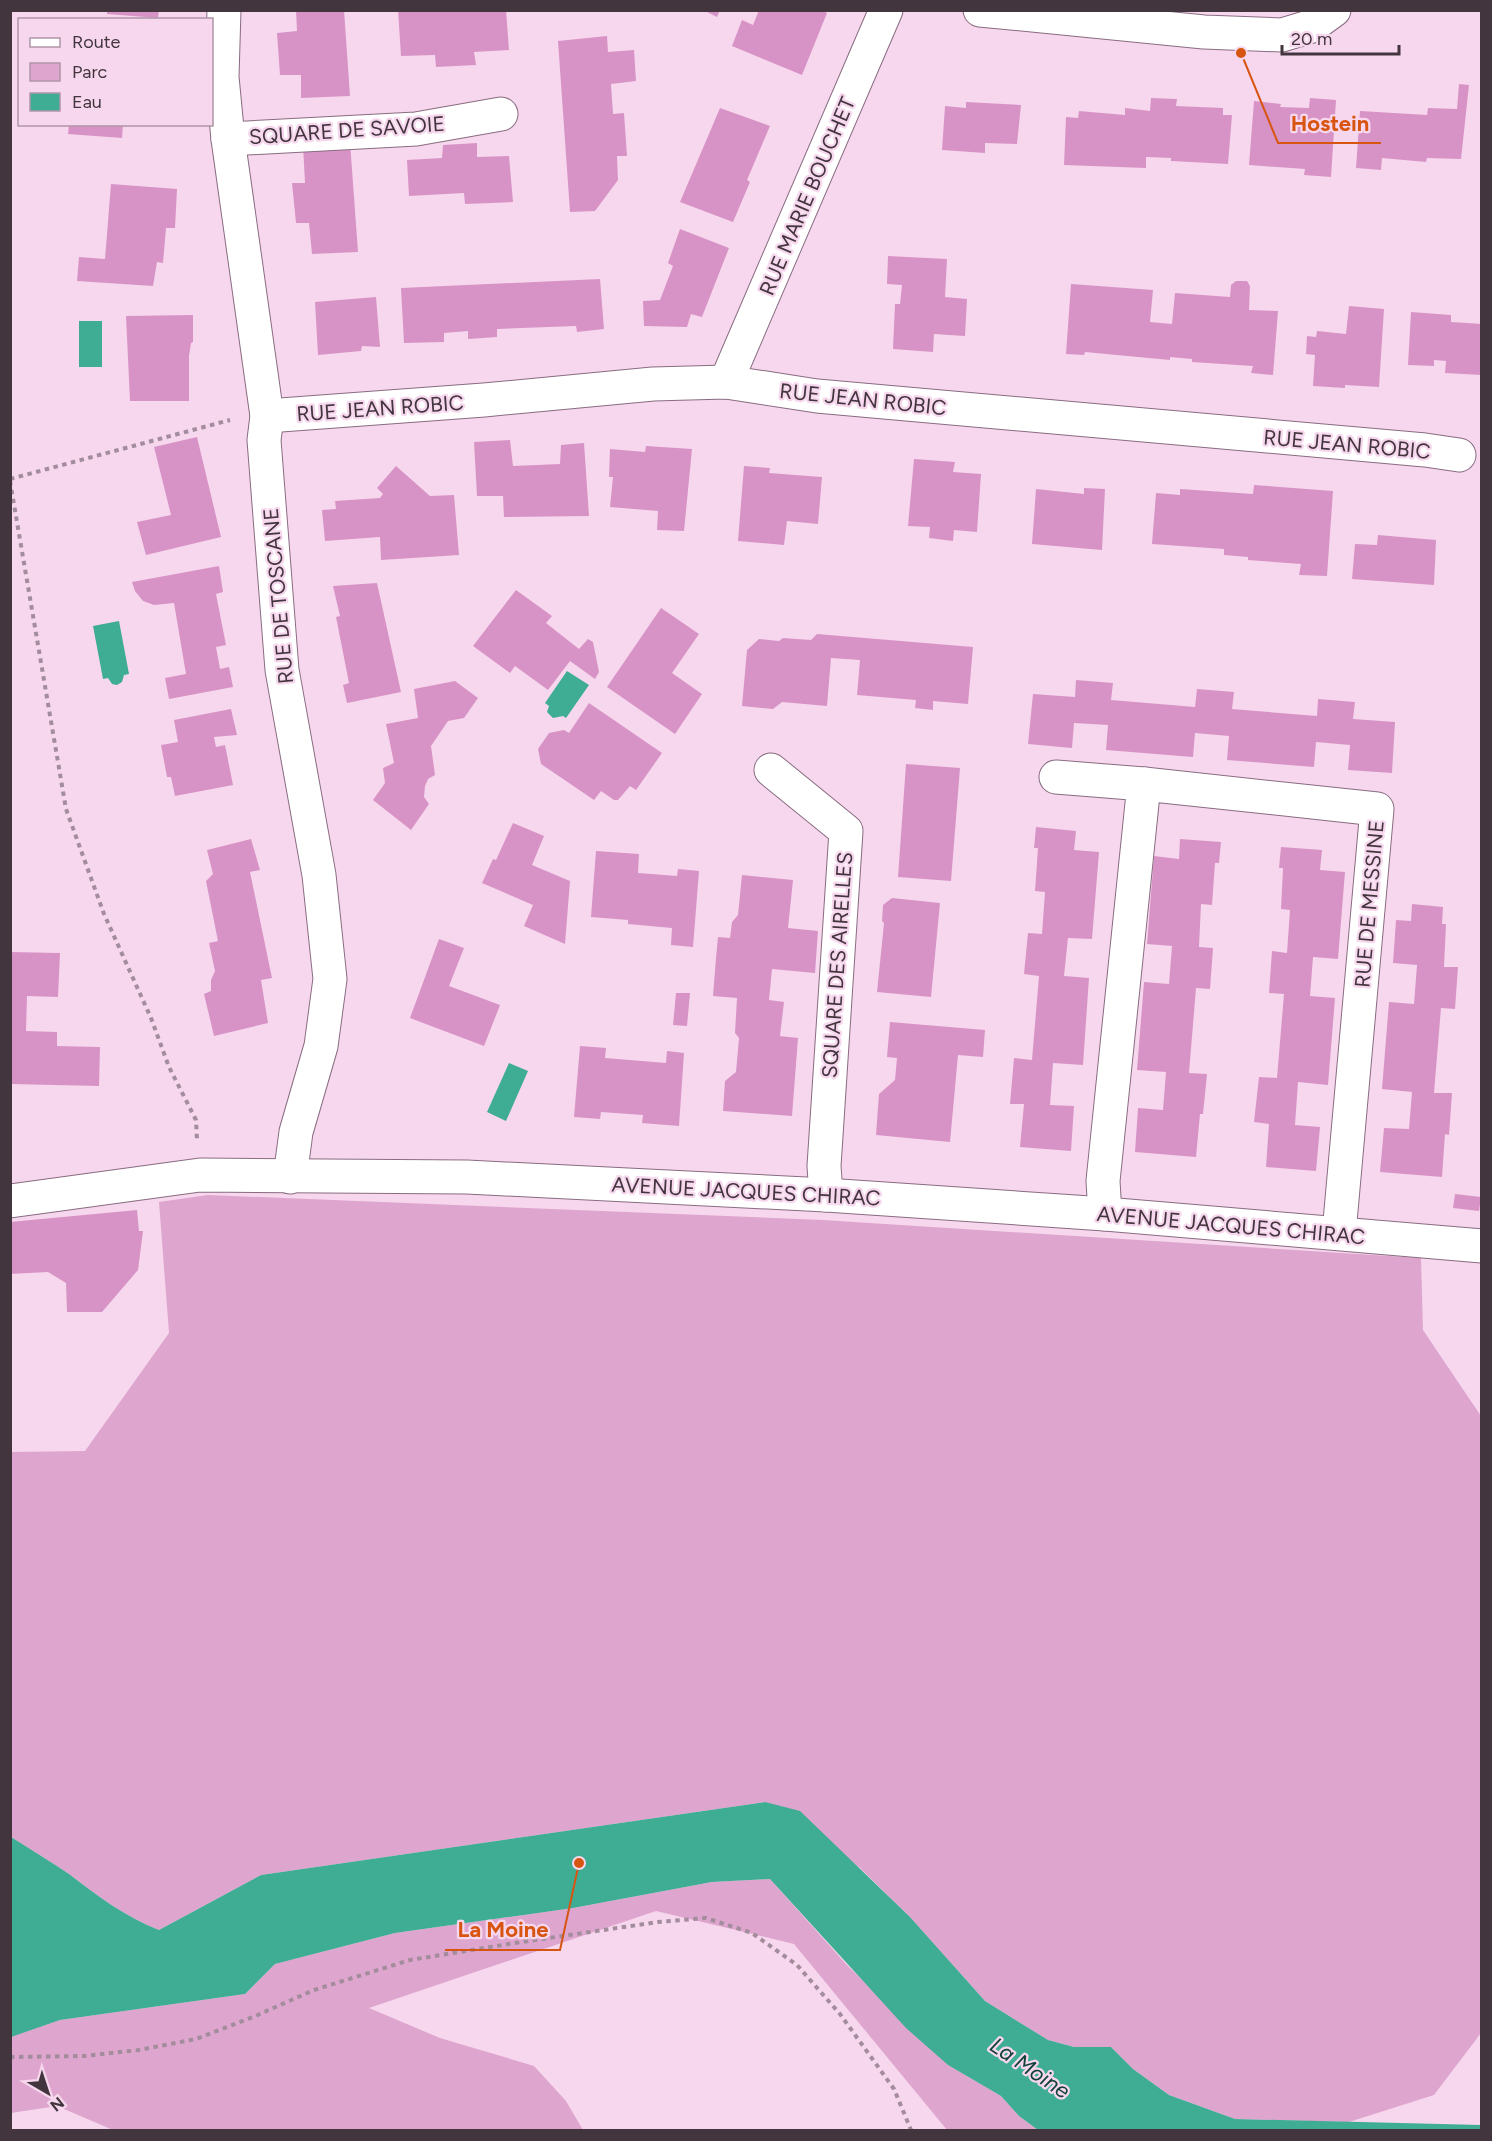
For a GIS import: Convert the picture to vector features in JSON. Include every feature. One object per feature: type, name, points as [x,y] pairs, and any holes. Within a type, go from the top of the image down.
[{"type":"street","name":"RUE DE TOSCANE","points":[[224,10],[222,77],[228,139],[267,416],[264,440],[282,670],[319,875],[330,979],[321,1046],[296,1132],[290,1177]]},
{"type":"street","name":"RUE MARIE BOUCHET","points":[[726,382],[886,10]]},
{"type":"street","points":[[980,10],[1205,21],[1282,35],[1312,26],[1334,10]]},
{"type":"street","name":"SQUARE DE SAVOIE","points":[[228,139],[416,129],[501,114]]},
{"type":"street","name":"RUE JEAN ROBIC","points":[[267,416],[484,400],[653,384],[726,382],[817,396],[1460,455]]},
{"type":"street","name":"SQUARE DES AIRELLES","points":[[771,770],[846,831],[824,1166],[826,1195]]},
{"type":"street","name":"RUE DE MESSINE","points":[[1056,777],[1377,809],[1339,1233]]},
{"type":"street","points":[[1105,1214],[1103,1181],[1144,784]]},
{"type":"street","name":"AVENUE JACQUES CHIRAC","points":[[10,1201],[200,1175],[467,1177],[826,1195],[1105,1214],[1482,1246]]},
{"type":"path","points":[[200,1175],[196,1120],[169,1067],[151,1018],[104,914],[66,809],[10,480],[227,420],[267,416]]},
{"type":"path","points":[[10,2057],[84,2056],[139,2050],[196,2039],[314,1990],[410,1960],[515,1942],[658,1922],[706,1918],[752,1933],[797,1965],[840,2014],[894,2089],[911,2130]]},
{"type":"green space","points":[[208,1195],[823,1220],[1421,1258],[1423,1330],[1481,1416],[1481,2033],[1434,2095],[1349,2122],[1235,2119],[1169,2095],[1133,2069],[1111,2047],[1074,2047],[1048,2040],[985,2001],[910,1917],[859,1867],[765,1802],[261,1875],[159,1930],[112,1905],[11,1837],[11,1452],[85,1451],[169,1333],[159,1202]]},
{"type":"green space","points":[[770,1879],[846,1964],[948,2065],[1001,2096],[1019,2116],[1038,2130],[947,2130],[794,1944],[656,1911],[369,2008],[440,2038],[534,2066],[566,2101],[583,2130],[113,2130],[57,2106],[11,2113],[10,2037],[60,2020],[245,1994],[275,1964],[395,1933],[573,1908],[712,1882]]},
{"type":"water","points":[[79,321],[102,321],[102,367],[79,367]]},
{"type":"water","points":[[119,621],[129,674],[124,675],[122,682],[117,685],[112,684],[108,678],[103,679],[93,626]]},
{"type":"water","points":[[567,671],[589,685],[566,718],[563,716],[553,718],[547,712],[549,706],[545,703]]},
{"type":"water","points":[[509,1063],[528,1071],[506,1121],[487,1112]]},
{"type":"water","points":[[765,1802],[800,1811],[910,1917],[985,2001],[1048,2040],[1074,2047],[1111,2047],[1133,2069],[1169,2095],[1235,2119],[1481,2125],[1481,2130],[1038,2130],[1019,2116],[1001,2096],[948,2065],[906,2028],[770,1879],[712,1882],[573,1908],[395,1933],[275,1964],[245,1994],[60,2020],[11,2037],[11,1837],[123,1912],[159,1930],[261,1875]]},
{"type":"building","points":[[107,10],[159,10],[158,18],[107,14]]},
{"type":"building","points":[[296,10],[344,10],[350,96],[301,98],[301,75],[280,75],[277,33],[297,31]]},
{"type":"building","points":[[398,10],[506,10],[509,50],[474,52],[476,65],[436,67],[435,55],[401,56]]},
{"type":"building","points":[[703,10],[720,10],[717,17]]},
{"type":"building","points":[[759,10],[822,10],[827,13],[802,75],[732,46],[742,20],[753,25]]},
{"type":"building","points":[[607,36],[608,52],[634,50],[636,81],[611,84],[613,114],[624,113],[627,156],[617,156],[618,180],[595,211],[570,212],[558,41]]},
{"type":"building","points":[[1459,84],[1469,85],[1461,159],[1427,158],[1426,162],[1382,158],[1381,170],[1356,168],[1360,111],[1427,115],[1428,108],[1457,109]]},
{"type":"building","points":[[1151,98],[1177,99],[1176,106],[1223,108],[1223,115],[1232,115],[1228,164],[1171,161],[1171,158],[1146,157],[1146,168],[1064,165],[1066,117],[1078,118],[1079,111],[1125,115],[1125,108],[1150,111]]},
{"type":"building","points":[[1310,98],[1336,100],[1331,177],[1304,175],[1305,169],[1249,165],[1254,101],[1281,104],[1280,107],[1309,108]]},
{"type":"building","points":[[966,102],[1021,105],[1017,144],[985,143],[985,153],[942,150],[945,106],[966,108]]},
{"type":"building","points":[[720,108],[770,126],[747,180],[750,182],[733,222],[680,202]]},
{"type":"building","points":[[69,126],[123,126],[122,138],[68,134]]},
{"type":"building","points":[[350,142],[358,252],[312,254],[309,223],[296,223],[292,183],[305,183],[303,145]]},
{"type":"building","points":[[477,143],[477,157],[509,156],[513,202],[465,204],[464,193],[409,196],[407,160],[442,158],[443,145]]},
{"type":"building","points":[[111,184],[177,189],[175,228],[166,228],[163,263],[157,262],[153,286],[77,281],[79,257],[105,259]]},
{"type":"building","points":[[680,229],[729,248],[702,317],[691,314],[687,327],[644,326],[643,301],[660,300],[673,266],[668,263]]},
{"type":"building","points":[[888,256],[947,259],[945,297],[967,299],[965,336],[934,334],[933,352],[893,349],[895,304],[900,304],[902,285],[887,284]]},
{"type":"building","points":[[600,279],[604,329],[577,332],[576,326],[497,329],[497,337],[468,339],[468,331],[444,333],[444,342],[404,343],[401,288]]},
{"type":"building","points":[[1236,281],[1247,281],[1250,286],[1249,310],[1278,311],[1273,375],[1251,373],[1253,366],[1192,362],[1192,359],[1170,357],[1170,360],[1085,352],[1084,355],[1066,354],[1071,284],[1153,290],[1150,322],[1172,324],[1175,293],[1230,297],[1231,285]]},
{"type":"building","points":[[376,297],[380,347],[362,346],[361,351],[318,355],[315,302]]},
{"type":"building","points":[[1349,306],[1384,309],[1379,387],[1313,386],[1315,355],[1306,354],[1307,336],[1316,337],[1317,331],[1346,334]]},
{"type":"building","points":[[1411,312],[1451,315],[1451,322],[1482,324],[1482,375],[1445,373],[1446,361],[1434,360],[1434,366],[1408,365]]},
{"type":"building","points":[[193,315],[193,342],[189,356],[189,401],[130,401],[126,316]]},
{"type":"building","points":[[197,437],[221,537],[146,555],[137,522],[171,515],[154,447]]},
{"type":"building","points":[[510,440],[513,466],[560,464],[561,445],[584,443],[589,516],[504,517],[503,496],[477,496],[474,442]]},
{"type":"building","points":[[646,446],[692,449],[684,531],[657,530],[658,511],[610,507],[613,477],[609,477],[610,449],[645,452]]},
{"type":"building","points":[[914,459],[955,462],[953,472],[981,474],[977,532],[954,530],[953,541],[929,538],[930,527],[908,526]]},
{"type":"building","points":[[396,466],[430,496],[454,495],[459,555],[381,560],[380,537],[325,541],[322,510],[336,509],[335,501],[380,498],[383,494],[377,488]]},
{"type":"building","points":[[744,466],[770,468],[769,473],[822,477],[818,524],[787,521],[784,545],[738,541]]},
{"type":"building","points":[[1254,485],[1333,491],[1327,576],[1299,575],[1301,564],[1248,560],[1248,557],[1224,555],[1224,549],[1152,544],[1156,493],[1180,495],[1180,489],[1253,494]]},
{"type":"building","points":[[1084,488],[1105,489],[1102,550],[1032,544],[1036,489],[1084,494]]},
{"type":"building","points":[[1378,535],[1436,540],[1434,585],[1352,579],[1355,544],[1377,545]]},
{"type":"building","points":[[219,566],[223,592],[216,594],[226,645],[216,647],[220,669],[229,667],[233,687],[169,699],[165,678],[186,674],[174,603],[154,605],[143,601],[135,591],[132,582]]},
{"type":"building","points":[[377,583],[401,692],[347,703],[343,685],[349,683],[336,617],[340,616],[333,586]]},
{"type":"building","points":[[516,590],[552,616],[546,623],[579,649],[588,639],[593,642],[599,672],[595,679],[570,661],[548,690],[515,666],[510,673],[473,646]]},
{"type":"building","points":[[661,608],[699,634],[672,673],[702,694],[675,734],[607,687]]},
{"type":"building","points":[[817,634],[973,647],[968,704],[933,701],[933,710],[915,708],[916,700],[857,695],[860,660],[831,658],[827,706],[782,702],[773,709],[742,706],[747,650],[759,639],[811,640]]},
{"type":"building","points":[[1076,680],[1113,683],[1111,700],[1195,707],[1197,689],[1234,692],[1232,709],[1317,716],[1318,699],[1355,702],[1353,719],[1395,722],[1392,773],[1348,770],[1350,745],[1316,742],[1314,767],[1227,760],[1229,736],[1195,733],[1193,757],[1106,750],[1108,725],[1074,723],[1072,748],[1028,744],[1033,694],[1075,697]]},
{"type":"building","points":[[455,681],[478,698],[464,718],[448,721],[431,746],[435,775],[428,779],[424,797],[429,804],[411,830],[373,800],[385,783],[383,768],[394,763],[386,724],[418,718],[414,689]]},
{"type":"building","points":[[589,703],[662,753],[636,790],[630,786],[618,800],[614,800],[601,791],[594,800],[541,764],[538,749],[549,733],[564,730],[569,733]]},
{"type":"building","points":[[231,709],[237,735],[214,737],[216,747],[225,745],[233,785],[175,796],[171,777],[167,777],[161,745],[178,742],[174,720]]},
{"type":"building","points":[[906,764],[960,768],[951,881],[898,877]]},
{"type":"building","points":[[513,823],[544,836],[532,865],[570,881],[565,944],[524,926],[533,905],[482,883],[493,859],[496,860]]},
{"type":"building","points":[[1036,827],[1076,831],[1074,850],[1099,852],[1092,939],[1068,938],[1064,976],[1089,978],[1083,1065],[1053,1063],[1050,1105],[1074,1106],[1071,1151],[1020,1147],[1024,1104],[1010,1104],[1014,1058],[1032,1060],[1039,976],[1024,974],[1028,933],[1042,934],[1045,892],[1035,891],[1038,848],[1034,848]]},
{"type":"building","points":[[251,839],[260,870],[250,872],[272,978],[261,980],[268,1023],[214,1036],[204,994],[211,991],[211,980],[215,971],[209,943],[218,941],[206,881],[213,874],[207,850]]},
{"type":"building","points":[[1180,839],[1221,842],[1219,863],[1215,863],[1212,905],[1201,904],[1199,947],[1213,948],[1210,989],[1196,988],[1189,1073],[1207,1074],[1196,1157],[1135,1152],[1138,1108],[1163,1110],[1166,1072],[1137,1070],[1144,982],[1169,984],[1172,946],[1147,944],[1154,856],[1179,859]]},
{"type":"building","points":[[1281,847],[1322,850],[1320,870],[1345,872],[1338,959],[1313,957],[1310,996],[1335,998],[1328,1085],[1298,1082],[1295,1125],[1320,1127],[1316,1171],[1266,1167],[1269,1124],[1254,1122],[1259,1077],[1277,1078],[1284,994],[1269,993],[1272,951],[1287,953],[1290,910],[1281,909],[1283,868],[1279,868]]},
{"type":"building","points":[[596,851],[639,854],[638,873],[677,876],[678,869],[699,871],[693,947],[671,945],[672,928],[628,924],[628,920],[591,917]]},
{"type":"building","points":[[742,875],[793,880],[788,928],[818,931],[815,973],[772,969],[769,1000],[784,1002],[780,1036],[798,1038],[792,1116],[723,1111],[725,1081],[736,1072],[739,1038],[735,1033],[737,998],[713,996],[716,958],[718,937],[730,938],[732,922],[738,915]]},
{"type":"building","points":[[892,898],[940,903],[931,997],[877,992],[884,923],[882,921],[883,905]]},
{"type":"building","points":[[1412,904],[1443,907],[1442,924],[1446,924],[1444,967],[1458,967],[1455,1009],[1441,1008],[1434,1093],[1452,1093],[1449,1135],[1445,1134],[1442,1177],[1380,1172],[1384,1128],[1409,1129],[1412,1092],[1382,1089],[1389,1002],[1414,1004],[1417,965],[1393,963],[1396,920],[1411,921]]},
{"type":"building","points":[[439,939],[464,948],[449,986],[500,1005],[484,1046],[410,1018]]},
{"type":"building","points":[[10,952],[60,953],[58,997],[27,996],[26,1031],[57,1032],[57,1046],[100,1047],[99,1086],[10,1084]]},
{"type":"building","points":[[676,993],[690,993],[687,1026],[673,1025]]},
{"type":"building","points":[[890,1022],[985,1030],[983,1057],[958,1055],[950,1142],[876,1135],[879,1094],[895,1080],[897,1058],[887,1057]]},
{"type":"building","points":[[580,1046],[606,1048],[605,1058],[666,1063],[667,1051],[684,1053],[679,1126],[642,1123],[643,1115],[601,1112],[600,1119],[574,1117]]},
{"type":"building","points":[[1455,1194],[1481,1197],[1479,1211],[1453,1208]]},
{"type":"building","points":[[137,1210],[139,1231],[143,1231],[138,1270],[102,1312],[67,1312],[66,1283],[48,1272],[10,1274],[10,1222]]},
{"type":"place","name":"Hostein","points":[[1241,53]]},
{"type":"place","name":"La Moine","points":[[579,1863]]}]
